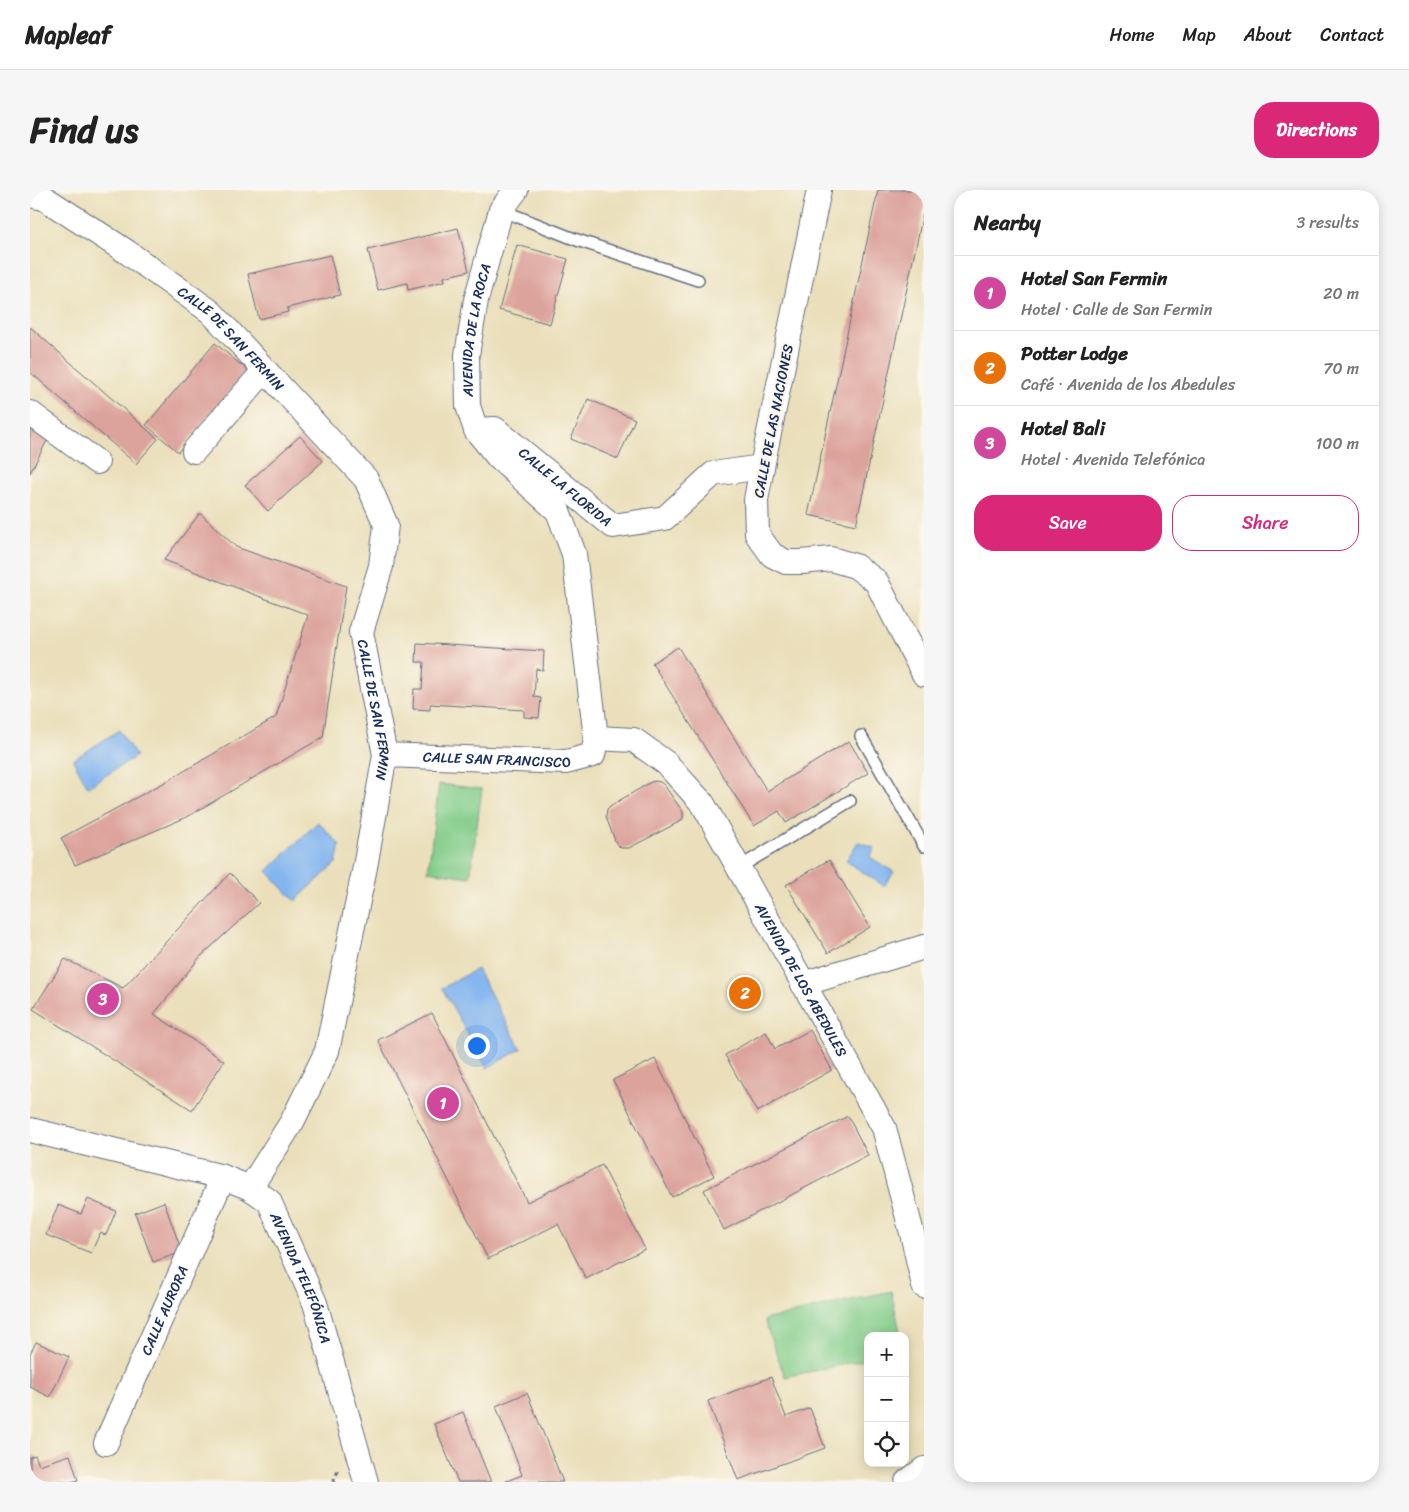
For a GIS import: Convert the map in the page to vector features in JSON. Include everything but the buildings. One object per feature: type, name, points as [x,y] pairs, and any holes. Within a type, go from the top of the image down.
[{"type":"street","name":"AVENIDA DE LA ROCA","points":[[516,190],[501,210],[476,300],[467,355],[468,406],[476,430],[498,457],[558,511],[574,554],[596,738]]},
{"type":"street","name":"CALLE DE LAS NACIONES","points":[[819,190],[756,500],[757,534],[772,555],[786,562],[831,559],[855,566],[876,581],[924,674]]},
{"type":"street","name":"CALLE DE SAN FERMIN","points":[[30,195],[44,198],[127,252],[211,312],[366,479],[386,525],[381,566],[361,632],[385,755],[365,867],[327,1051],[292,1122],[250,1188]]},
{"type":"street","points":[[194,450],[265,370]]},
{"type":"street","points":[[30,414],[97,462]]},
{"type":"street","name":"CALLE LA FLORIDA","points":[[476,430],[495,429],[613,526],[665,518],[713,474],[762,467]]},
{"type":"street","name":"CALLE SAN FRANCISCO","points":[[385,755],[566,762],[593,755],[596,738]]},
{"type":"street","name":"AVENIDA DE LOS ABEDULES","points":[[596,738],[634,740],[666,763],[702,804],[884,1128],[918,1229],[924,1286]]},
{"type":"street","points":[[803,984],[924,947]]},
{"type":"street","name":"AVENIDA TELEFÓNICA","points":[[30,1130],[223,1177],[250,1188],[270,1201],[315,1304],[366,1482]]},
{"type":"street","name":"CALLE AURORA","points":[[106,1443],[223,1177]]},
{"type":"street","points":[[907,1482],[924,1469]]},
{"type":"lane","points":[[501,210],[577,240],[698,280]]},
{"type":"lane","points":[[861,736],[924,846]]},
{"type":"lane","points":[[738,868],[850,801]]},
{"type":"green space","points":[[439,784],[482,789],[470,877],[428,871]]},
{"type":"green space","points":[[891,1291],[900,1332],[864,1332],[864,1360],[785,1377],[764,1320]]},
{"type":"water","points":[[119,730],[136,756],[88,787],[73,760]]},
{"type":"water","points":[[318,822],[340,845],[336,863],[295,901],[267,871]]},
{"type":"water","points":[[858,842],[875,848],[870,857],[894,872],[884,886],[846,861]]},
{"type":"water","points":[[477,969],[521,1049],[487,1068],[442,988]]},
{"type":"place","name":"Potter Lodge","points":[[745,993]]},
{"type":"place","name":"Hotel Bali","points":[[103,999]]},
{"type":"place","name":"Hotel San Fermin","points":[[443,1103]]}]
